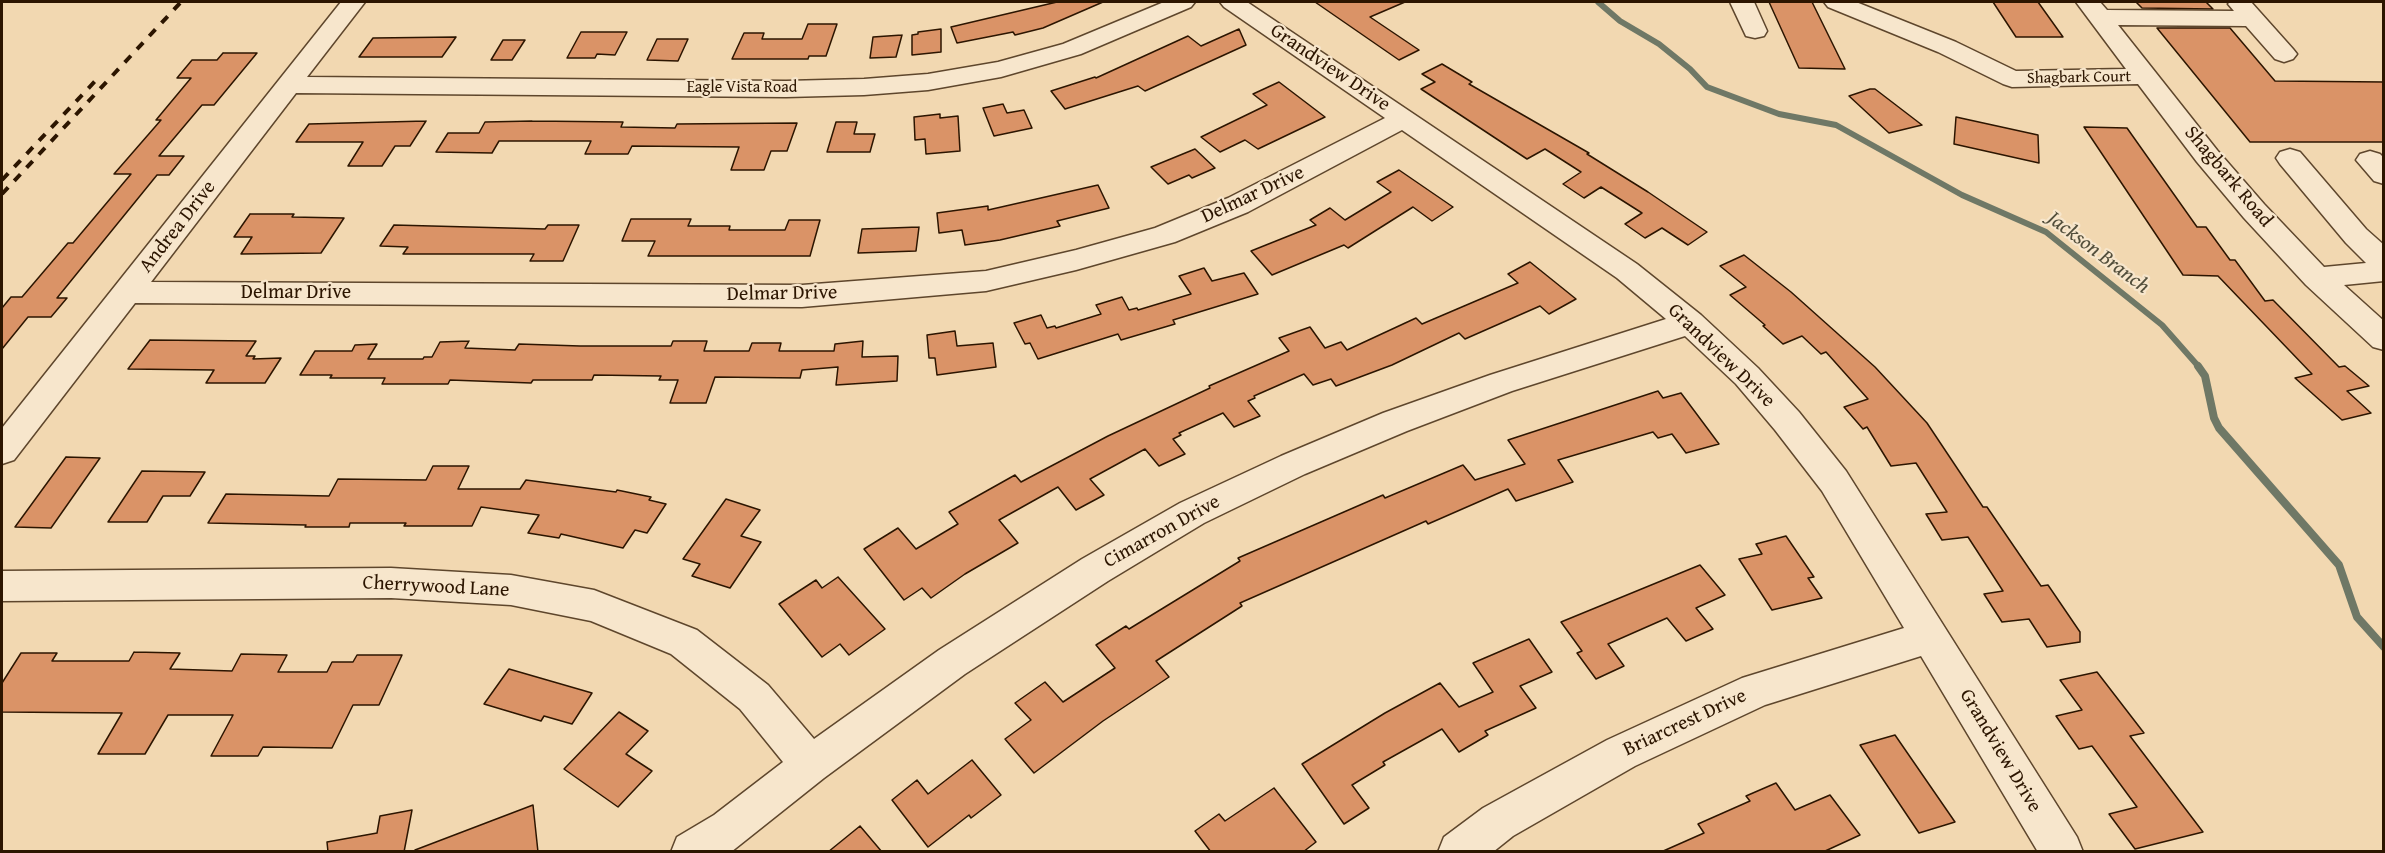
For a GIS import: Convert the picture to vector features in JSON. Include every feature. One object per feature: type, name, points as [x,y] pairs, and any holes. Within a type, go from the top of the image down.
[{"type":"street","name":"Andrea Drive","points":[[2,451],[353,2]]},
{"type":"street","name":"Eagle Vista Road","points":[[287,85],[786,89],[864,87],[928,82],[1001,69],[1072,49],[1183,2]]},
{"type":"street","name":"Grandview Drive","points":[[1232,2],[1627,271],[1690,323],[1748,376],[1834,481],[2062,852]]},
{"type":"street","points":[[1742,2],[1755,31]]},
{"type":"street","name":"Shagbark Court","points":[[1836,2],[1947,47],[2012,79],[2147,76]]},
{"type":"street","points":[[2094,9],[2245,10],[2284,54]]},
{"type":"street","name":"Shagbark Road","points":[[2094,9],[2230,184],[2317,278],[2384,339]]},
{"type":"street","name":"Delmar Drive","points":[[127,292],[802,296],[986,281],[1076,261],[1165,235],[1238,205],[1404,119]]},
{"type":"street","points":[[2290,158],[2356,236],[2384,263]]},
{"type":"street","points":[[2317,278],[2384,271]]},
{"type":"street","name":"Cimarron Drive","points":[[692,852],[729,829],[810,765],[952,662],[1095,570],[1192,513],[1293,465],[1395,422],[1501,383],[1690,323]]},
{"type":"street","name":"Cherrywood Lane","points":[[2,586],[391,583],[512,590],[594,606],[684,642],[754,697],[810,765]]},
{"type":"street","name":"Briarcrest Drive","points":[[1459,852],[1498,822],[1622,753],[1756,690],[1930,637]]},
{"type":"building","points":[[1057,2],[1103,2],[1043,28],[1015,35],[1013,32],[957,43],[951,27]]},
{"type":"building","points":[[1315,2],[1405,2],[1370,17],[1419,50],[1399,60]]},
{"type":"building","points":[[1769,2],[1812,2],[1845,69],[1799,68]]},
{"type":"building","points":[[1993,2],[2038,2],[2063,37],[2016,37]]},
{"type":"building","points":[[2136,2],[2206,2],[2213,9],[2142,8]]},
{"type":"building","points":[[808,24],[837,24],[826,56],[809,56],[808,59],[732,59],[744,33],[764,33],[762,39],[802,39]]},
{"type":"building","points":[[2157,28],[2230,28],[2275,81],[2384,82],[2384,142],[2250,142]]},
{"type":"building","points":[[941,29],[941,52],[912,55],[912,35]]},
{"type":"building","points":[[1239,29],[1246,45],[1145,91],[1138,86],[1065,109],[1051,91],[1096,78],[1188,36],[1201,46]]},
{"type":"building","points":[[581,32],[627,32],[615,55],[597,54],[595,58],[567,58]]},
{"type":"building","points":[[902,35],[896,57],[870,58],[873,37]]},
{"type":"building","points":[[456,37],[442,57],[359,57],[373,38]]},
{"type":"building","points":[[657,39],[688,39],[678,61],[647,60]]},
{"type":"building","points":[[503,40],[525,40],[512,60],[491,60]]},
{"type":"building","points":[[223,53],[257,53],[214,105],[202,105],[159,156],[184,156],[169,175],[157,175],[57,298],[67,298],[51,317],[28,317],[2,349],[2,308],[11,297],[22,297],[68,243],[73,243],[131,174],[114,174],[161,120],[156,120],[191,78],[177,78],[192,60],[217,60]]},
{"type":"building","points":[[1442,64],[1472,82],[1469,84],[1589,153],[1587,154],[1707,232],[1688,245],[1662,228],[1645,238],[1625,224],[1642,213],[1601,187],[1584,198],[1563,184],[1581,172],[1545,149],[1527,159],[1421,89],[1435,82],[1422,74]]},
{"type":"building","points":[[1279,82],[1325,117],[1258,149],[1245,140],[1220,152],[1201,137],[1267,105],[1253,94]]},
{"type":"building","points":[[1875,89],[1922,125],[1889,133],[1849,96]]},
{"type":"building","points":[[1003,104],[1007,113],[1024,110],[1032,128],[994,136],[983,108]]},
{"type":"building","points":[[940,114],[940,118],[958,116],[960,151],[926,154],[925,139],[915,140],[914,117]]},
{"type":"building","points":[[1956,117],[2038,135],[2039,163],[1954,144]]},
{"type":"building","points":[[426,121],[410,146],[395,146],[382,166],[348,166],[363,142],[296,142],[309,124]]},
{"type":"building","points":[[485,122],[623,122],[621,127],[675,128],[677,124],[797,123],[787,151],[771,151],[764,170],[731,170],[739,147],[632,146],[628,154],[585,154],[591,141],[499,141],[492,153],[436,152],[448,133],[479,133]]},
{"type":"building","points":[[836,122],[857,122],[854,134],[875,134],[870,152],[827,152]]},
{"type":"building","points":[[2084,127],[2127,128],[2197,227],[2206,227],[2230,260],[2235,260],[2265,301],[2273,300],[2339,367],[2345,366],[2369,386],[2347,391],[2371,413],[2342,420],[2295,378],[2312,374],[2218,276],[2183,275]]},
{"type":"building","points":[[1195,149],[1215,168],[1192,178],[1189,175],[1168,184],[1151,167]]},
{"type":"building","points":[[1399,170],[1453,207],[1432,221],[1413,207],[1348,248],[1344,245],[1272,275],[1251,251],[1316,225],[1310,220],[1330,208],[1345,220],[1391,192],[1377,182]]},
{"type":"building","points":[[1098,185],[1109,208],[1057,221],[1060,226],[1000,240],[965,245],[962,230],[939,233],[937,213],[988,206],[988,210]]},
{"type":"building","points":[[250,214],[294,214],[292,217],[344,218],[321,253],[241,254],[252,237],[234,237]]},
{"type":"building","points":[[631,219],[691,219],[688,226],[730,226],[729,230],[785,230],[789,220],[820,220],[810,256],[648,256],[655,241],[622,241]]},
{"type":"building","points":[[394,225],[545,229],[548,225],[579,225],[563,261],[530,261],[534,254],[403,254],[408,247],[380,246]]},
{"type":"building","points":[[919,227],[916,251],[858,253],[862,229]]},
{"type":"building","points":[[1744,255],[1791,292],[1875,367],[1927,423],[1983,507],[1987,507],[2041,586],[2048,585],[2080,632],[2080,642],[2047,647],[2029,619],[2002,622],[1984,594],[2003,591],[1968,537],[1942,540],[1926,514],[1947,512],[1916,463],[1891,466],[1867,427],[1863,429],[1844,407],[1868,399],[1826,352],[1821,354],[1802,336],[1783,344],[1730,295],[1746,287],[1720,266]]},
{"type":"building","points":[[1530,262],[1576,299],[1549,314],[1540,306],[1465,339],[1459,333],[1392,365],[1336,386],[1331,379],[1313,385],[1304,374],[1254,396],[1255,398],[1248,401],[1260,416],[1234,427],[1223,413],[1179,433],[1181,435],[1173,439],[1185,454],[1159,466],[1145,449],[1090,479],[1104,495],[1076,510],[1058,487],[999,520],[1018,543],[965,574],[931,598],[922,588],[904,600],[864,549],[898,528],[916,549],[958,524],[949,512],[1015,475],[1021,482],[1108,436],[1210,388],[1209,386],[1289,351],[1279,338],[1310,327],[1325,348],[1341,342],[1347,350],[1416,318],[1422,324],[1518,283],[1508,274]]},
{"type":"building","points":[[1204,268],[1212,281],[1244,273],[1258,294],[1173,320],[1175,324],[1121,340],[1118,334],[1038,359],[1030,343],[1025,344],[1014,323],[1041,315],[1047,328],[1055,326],[1056,328],[1101,314],[1096,305],[1122,297],[1129,310],[1137,308],[1138,310],[1191,294],[1179,276]]},
{"type":"building","points":[[955,331],[957,346],[993,343],[996,367],[937,375],[935,358],[929,358],[927,335]]},
{"type":"building","points":[[150,340],[256,341],[246,356],[255,356],[253,359],[281,358],[265,383],[206,383],[214,370],[128,369]]},
{"type":"building","points":[[469,341],[465,348],[515,350],[519,344],[671,346],[673,341],[707,341],[704,351],[749,351],[752,343],[781,343],[779,351],[834,351],[835,344],[863,341],[862,357],[898,356],[897,381],[836,385],[838,367],[802,370],[800,378],[715,377],[706,403],[670,403],[678,380],[659,380],[661,376],[594,375],[592,380],[533,380],[531,383],[450,380],[448,384],[382,384],[385,378],[330,378],[332,375],[300,375],[315,351],[352,351],[355,345],[377,344],[368,359],[423,359],[432,357],[440,342]]},
{"type":"building","points":[[1658,391],[1663,398],[1681,393],[1719,444],[1686,453],[1672,434],[1658,438],[1653,432],[1558,460],[1573,482],[1516,501],[1508,489],[1428,524],[1426,521],[1240,603],[1242,606],[1156,661],[1169,677],[1103,721],[1034,773],[1005,739],[1031,720],[1015,703],[1045,682],[1063,702],[1115,668],[1096,645],[1126,626],[1129,629],[1240,561],[1238,558],[1383,495],[1385,498],[1463,465],[1475,480],[1525,464],[1508,440]]},
{"type":"building","points":[[66,457],[100,458],[51,528],[15,527]]},
{"type":"building","points":[[433,466],[469,466],[458,489],[520,489],[526,480],[616,492],[617,490],[651,497],[649,500],[666,504],[647,533],[635,530],[623,548],[561,534],[559,538],[528,533],[539,515],[481,507],[472,526],[350,523],[349,527],[305,527],[306,525],[208,523],[226,494],[329,496],[338,479],[426,480]]},
{"type":"building","points":[[142,471],[205,472],[190,496],[163,496],[147,522],[108,522]]},
{"type":"building","points":[[726,499],[760,510],[741,536],[761,542],[730,588],[692,576],[700,564],[683,559]]},
{"type":"building","points":[[1786,536],[1814,577],[1808,578],[1822,598],[1772,610],[1739,559],[1762,554],[1756,544]]},
{"type":"building","points":[[1700,565],[1725,595],[1696,608],[1713,629],[1686,641],[1667,618],[1608,644],[1624,666],[1596,679],[1577,653],[1582,651],[1561,622]]},
{"type":"building","points":[[838,577],[885,629],[849,655],[840,644],[822,657],[779,604],[816,580],[822,588]]},
{"type":"building","points":[[1529,639],[1552,672],[1520,686],[1536,708],[1485,731],[1488,735],[1459,752],[1442,729],[1383,762],[1385,765],[1352,785],[1369,808],[1344,824],[1302,764],[1385,713],[1440,683],[1459,707],[1493,692],[1473,663]]},
{"type":"building","points":[[134,652],[180,653],[170,669],[232,671],[241,654],[287,655],[278,672],[327,672],[332,662],[353,662],[357,655],[402,655],[379,705],[353,705],[332,748],[263,747],[258,756],[211,756],[233,715],[168,715],[145,754],[98,754],[122,713],[2,712],[2,683],[21,653],[57,653],[52,661],[129,661]]},
{"type":"building","points":[[509,669],[592,693],[572,724],[544,716],[541,721],[484,704]]},
{"type":"building","points":[[2097,672],[2144,733],[2130,736],[2203,832],[2135,849],[2109,814],[2137,807],[2092,746],[2079,749],[2056,716],[2082,710],[2060,680]]},
{"type":"building","points":[[619,712],[648,731],[626,754],[652,771],[618,807],[564,769]]},
{"type":"building","points":[[1895,735],[1955,822],[1919,833],[1860,745]]},
{"type":"building","points":[[972,760],[1001,795],[971,818],[969,815],[928,847],[892,800],[917,780],[928,794]]},
{"type":"building","points":[[1776,783],[1795,810],[1830,795],[1860,835],[1823,852],[1661,852],[1704,833],[1698,824],[1750,801],[1746,796]]},
{"type":"building","points":[[1274,788],[1316,842],[1303,852],[1211,852],[1195,831],[1219,814],[1225,821]]},
{"type":"building","points":[[533,805],[538,852],[415,852],[415,850]]},
{"type":"building","points":[[412,810],[404,852],[328,852],[327,842],[377,833],[380,816]]},
{"type":"building","points":[[860,826],[882,852],[828,852]]},
{"type":"waterway","name":"Jackson Branch","points":[[1598,2],[1620,21],[1659,44],[1690,69],[1707,87],[1779,114],[1836,125],[1962,195],[2046,232],[2162,325],[2199,367]]},
{"type":"waterway","name":"Jackson Branch","points":[[2198,366],[2205,376],[2214,418],[2219,428],[2339,565],[2357,617],[2384,647]]},
{"type":"railway","points":[[2,194],[181,2]]},
{"type":"railway","points":[[2,180],[99,77]]}]
